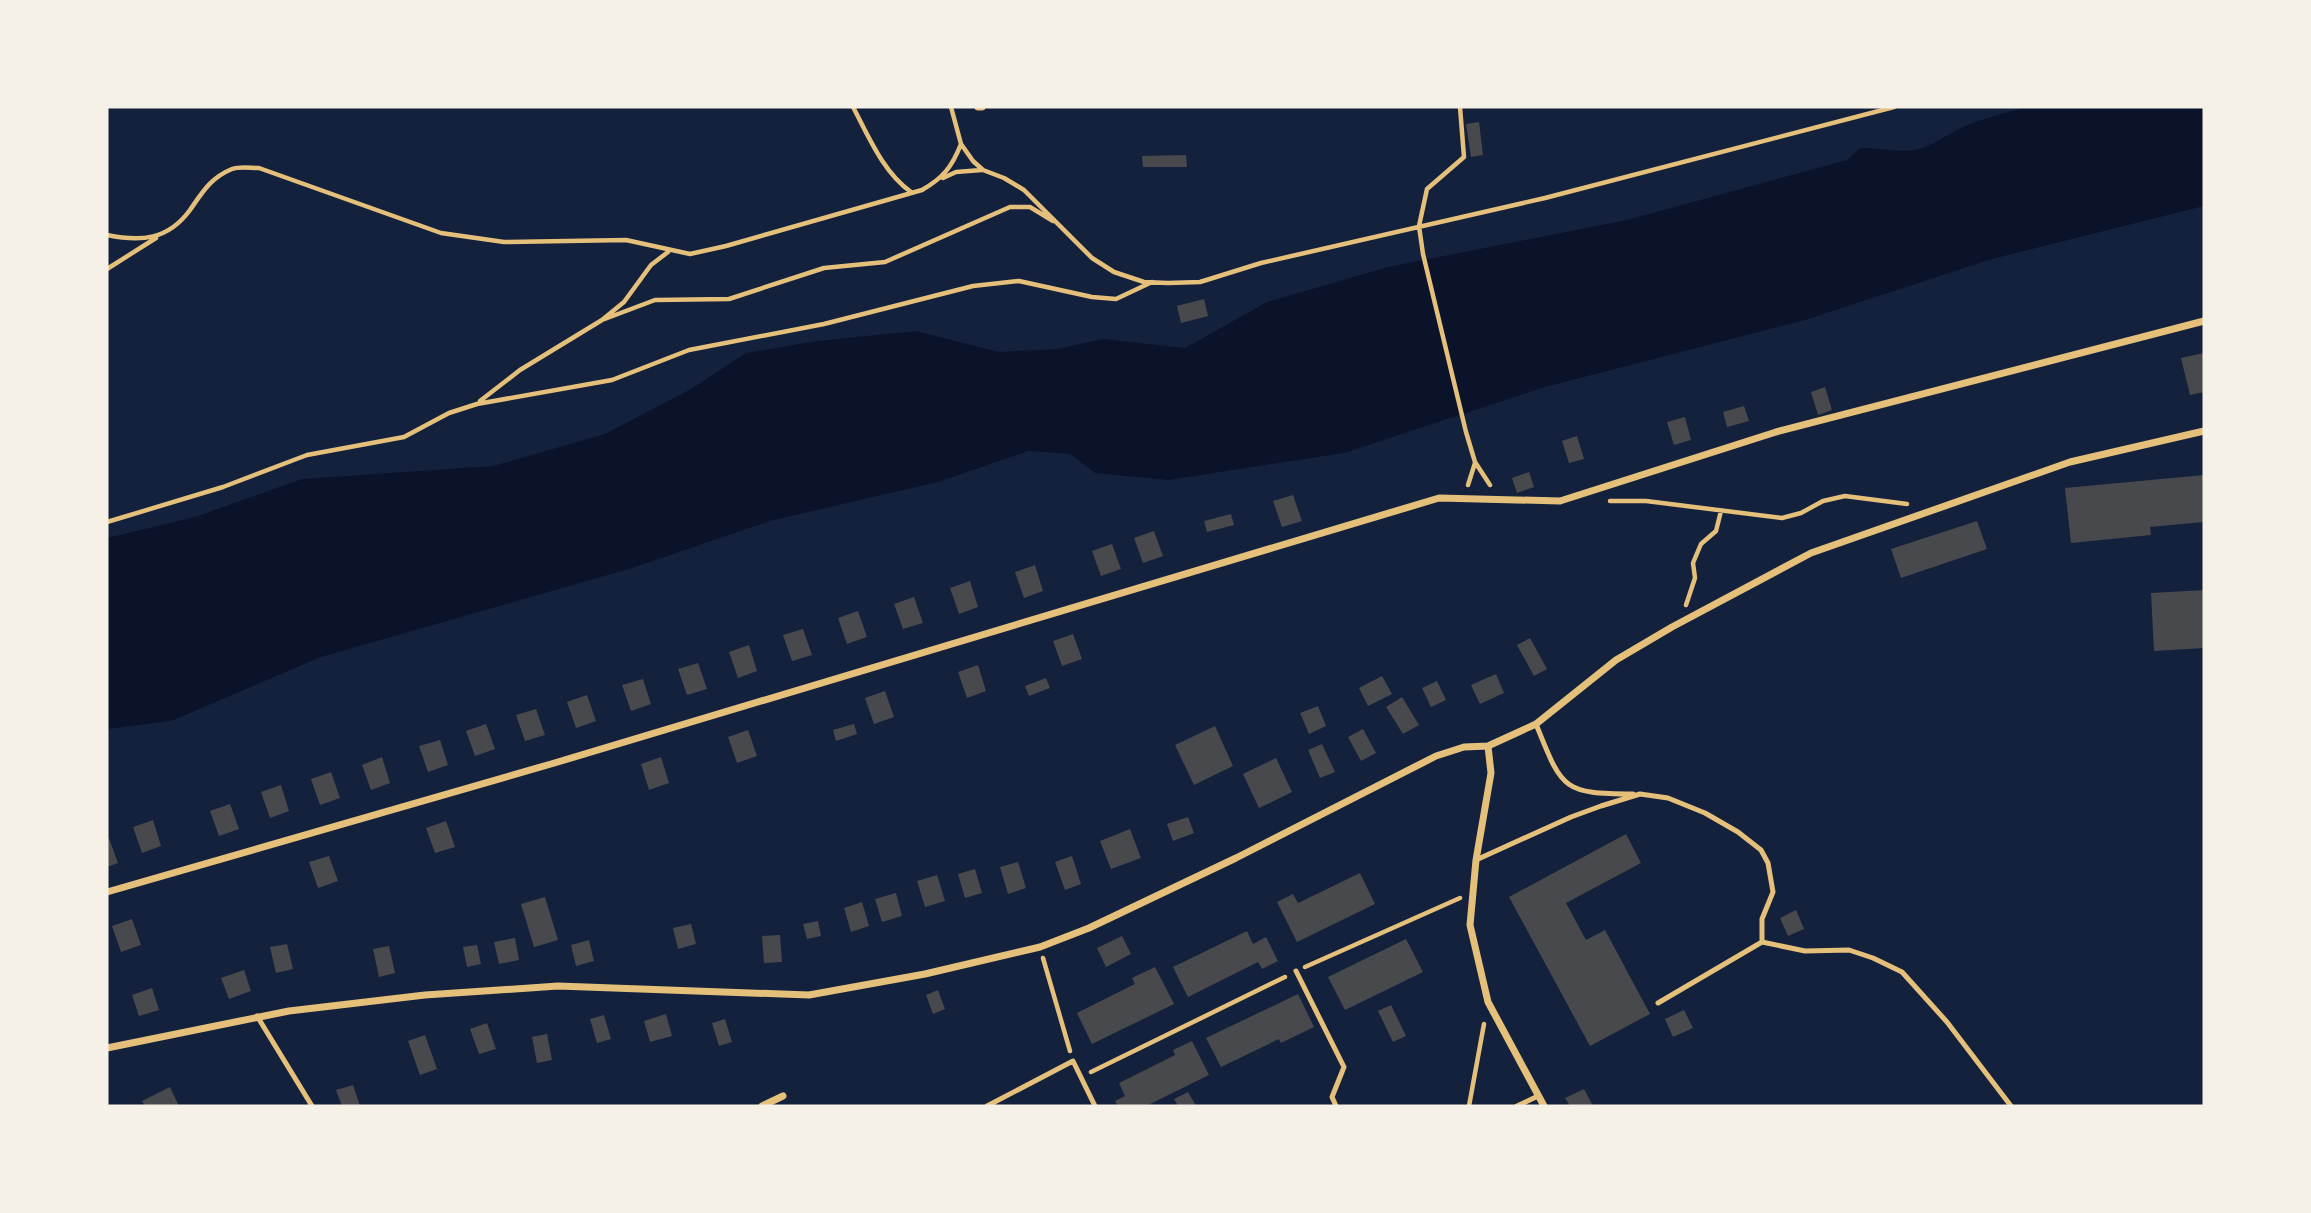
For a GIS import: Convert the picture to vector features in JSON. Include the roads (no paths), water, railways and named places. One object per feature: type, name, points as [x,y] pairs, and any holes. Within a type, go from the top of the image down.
[{"type":"street","points":[[107,892],[564,760],[1439,498],[1560,501],[1776,432],[2204,321]]},
{"type":"street","points":[[107,1048],[257,1016],[425,995],[558,986],[808,995],[925,974],[1040,947],[1089,928],[1203,874],[1436,756],[1464,747],[1488,746],[1536,724],[1616,660],[1811,553],[2070,462],[2204,431]]},
{"type":"street","points":[[1488,746],[1491,773],[1476,860],[1470,925],[1488,1002],[1544,1106]]},
{"type":"street","points":[[761,1106],[783,1096]]},
{"type":"lane","points":[[1536,724],[1554,767],[1566,784],[1578,790],[1604,794],[1640,794],[1668,798],[1705,813],[1738,832],[1761,850],[1768,863],[1773,892],[1762,919],[1762,942]]},
{"type":"lane","points":[[1476,860],[1571,817],[1640,794]]},
{"type":"lane","points":[[1658,1003],[1762,942],[1805,951],[1849,950],[1902,972],[1984,1068],[2011,1106]]},
{"type":"lane","points":[[1296,971],[1344,1067],[1332,1097],[1336,1106]]},
{"type":"lane","points":[[257,1016],[312,1106]]},
{"type":"lane","points":[[988,1106],[1073,1061],[1095,1106]]},
{"type":"lane","points":[[1517,1106],[1538,1096]]},
{"type":"water","points":[[2026,107],[2204,107],[2204,206],[1992,259],[1805,320],[1545,387],[1344,453],[1168,480],[1095,473],[1070,454],[1028,451],[938,482],[770,521],[632,568],[321,657],[171,721],[107,729],[107,538],[195,517],[302,479],[493,466],[605,434],[691,389],[746,353],[817,341],[916,331],[999,352],[1057,349],[1103,339],[1185,348],[1267,302],[1388,267],[1627,220],[1847,160],[1860,148],[1914,150],[1986,118]]}]
